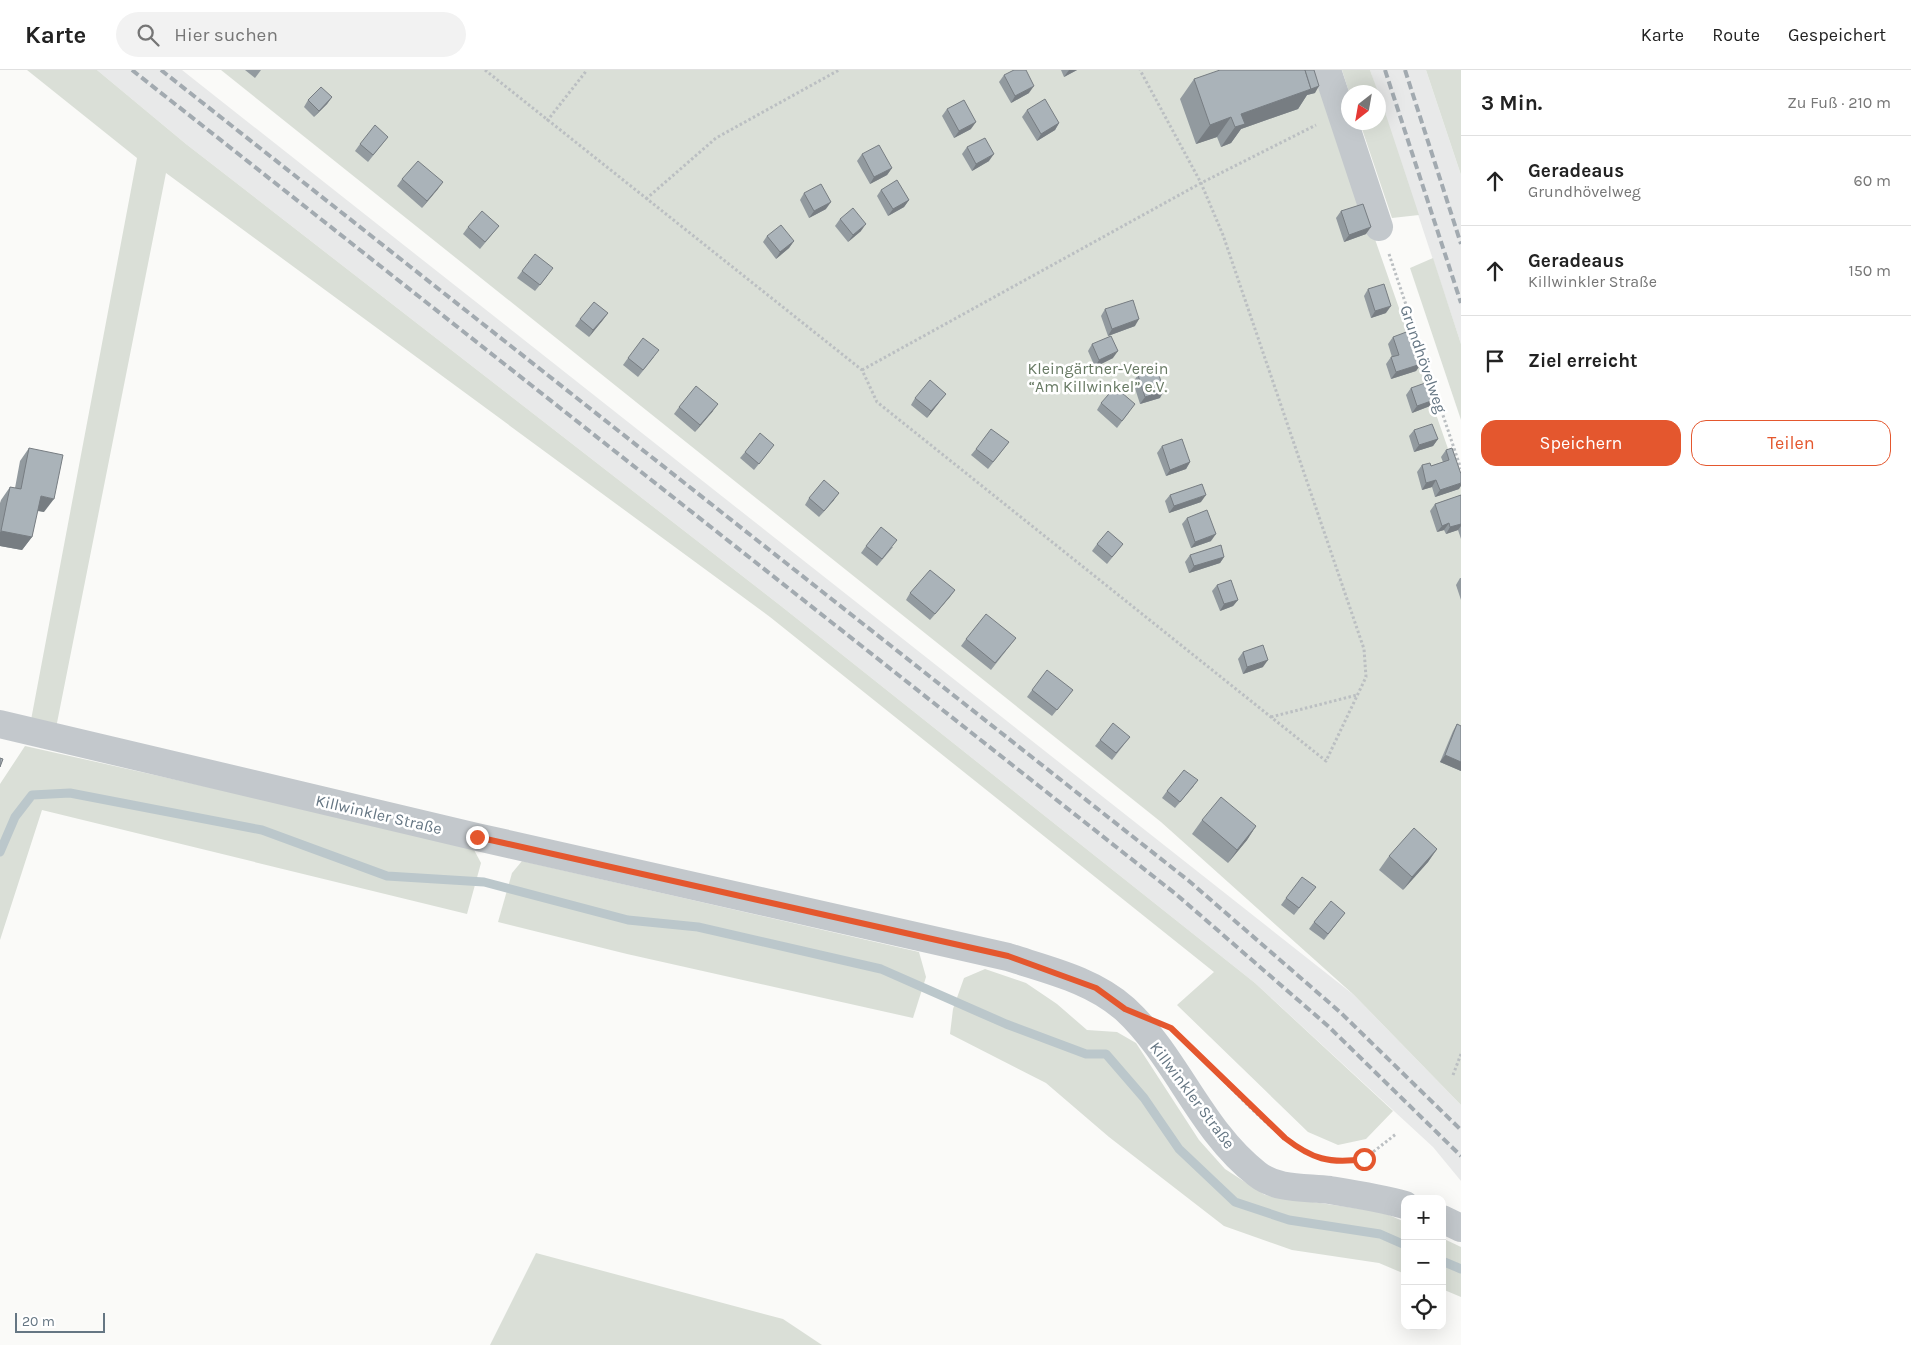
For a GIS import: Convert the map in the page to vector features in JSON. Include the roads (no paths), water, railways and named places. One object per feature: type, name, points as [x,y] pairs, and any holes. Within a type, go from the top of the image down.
[{"type":"street","points":[[1327,70],[1383,238]]},
{"type":"street","name":"Killwinkler Straße","points":[[0,724],[468,835],[1008,956],[1096,988],[1125,1009],[1156,1045],[1220,1138],[1258,1175],[1277,1184],[1330,1190],[1401,1205]]},
{"type":"street","points":[[1446,1221],[1461,1228]]},
{"type":"waterway","points":[[0,852],[15,817],[32,795],[70,793],[262,830],[387,876],[484,882],[628,920],[698,927],[881,969],[1006,1024],[1086,1054],[1106,1054],[1144,1098],[1179,1149],[1235,1202],[1289,1220],[1380,1234],[1401,1243]]},
{"type":"waterway","points":[[1446,1263],[1461,1269]]},
{"type":"railway","points":[[132,70],[1177,895],[1328,1026],[1461,1156]]},
{"type":"railway","points":[[161,70],[1189,881],[1340,1012],[1461,1130]]},
{"type":"railway","points":[[1385,70],[1461,303]]},
{"type":"railway","points":[[1405,70],[1461,244]]},
{"type":"park label","name":"Kleingärtner-Verein “Am Killwinkel” e.V.","points":[[1098,377]]}]
